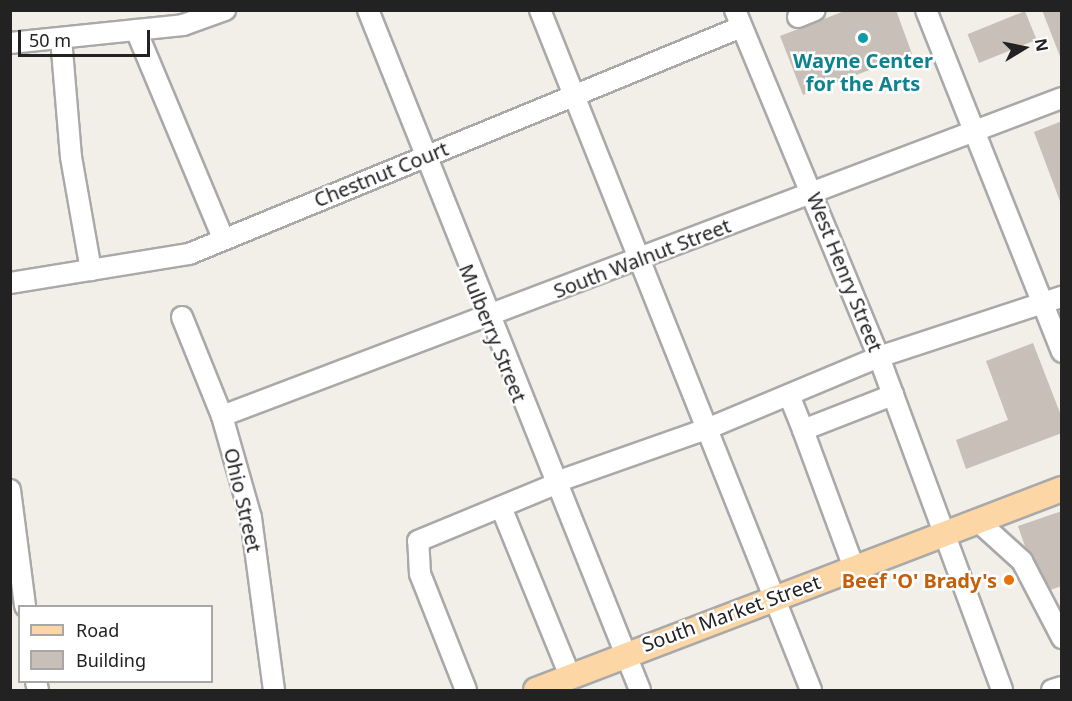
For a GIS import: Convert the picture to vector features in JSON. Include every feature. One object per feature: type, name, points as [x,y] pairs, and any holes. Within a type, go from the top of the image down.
[{"type":"main road","name":"South Market Street","points":[[536,690],[772,596],[945,537],[1062,489]]},
{"type":"street","points":[[10,43],[183,25],[225,10]]},
{"type":"street","name":"Mulberry Street","points":[[368,10],[423,156],[553,484],[640,690]]},
{"type":"street","points":[[540,10],[709,428],[772,596],[811,690]]},
{"type":"street","points":[[926,10],[971,131],[1053,300],[1062,352]]},
{"type":"street","name":"Chestnut Court","points":[[10,283],[189,254],[223,238],[574,95],[738,19]]},
{"type":"street","name":"West Henry Street","points":[[738,19],[813,193],[879,357],[1002,690]]},
{"type":"street","points":[[136,30],[223,238]]},
{"type":"street","points":[[61,38],[71,157],[91,270]]},
{"type":"street","name":"South Walnut Street","points":[[222,416],[641,260],[971,131],[1062,98]]},
{"type":"street","points":[[466,690],[420,574],[418,541],[553,484],[709,428],[879,357],[1053,300]]},
{"type":"street","name":"Ohio Street","points":[[182,317],[222,416],[251,518],[274,690]]},
{"type":"street","points":[[789,395],[854,568]]},
{"type":"street","points":[[802,430],[892,395]]},
{"type":"street","points":[[10,490],[15,556],[25,605]]},
{"type":"street","points":[[501,507],[570,676]]},
{"type":"street","points":[[980,523],[1022,561],[1062,638]]},
{"type":"street","points":[[1052,690],[1062,687]]},
{"type":"building","name":"Wayne Center for the Arts","points":[[847,10],[896,10],[912,54],[803,95],[780,36]]},
{"type":"building","points":[[1042,10],[1062,10],[1062,59],[1061,59]]},
{"type":"building","points":[[1025,11],[1037,40],[979,63],[968,34]]},
{"type":"building","points":[[1062,121],[1062,204],[1061,204],[1034,132]]},
{"type":"building","points":[[1033,343],[1062,418],[1062,433],[966,469],[956,440],[1008,420],[986,361]]},
{"type":"building","points":[[1062,511],[1062,586],[1041,593],[1018,526]]},
{"type":"place","name":"Wayne Center for the Arts","points":[[863,38]]},
{"type":"place","name":"Beef 'O' Brady's","points":[[1009,580]]}]
